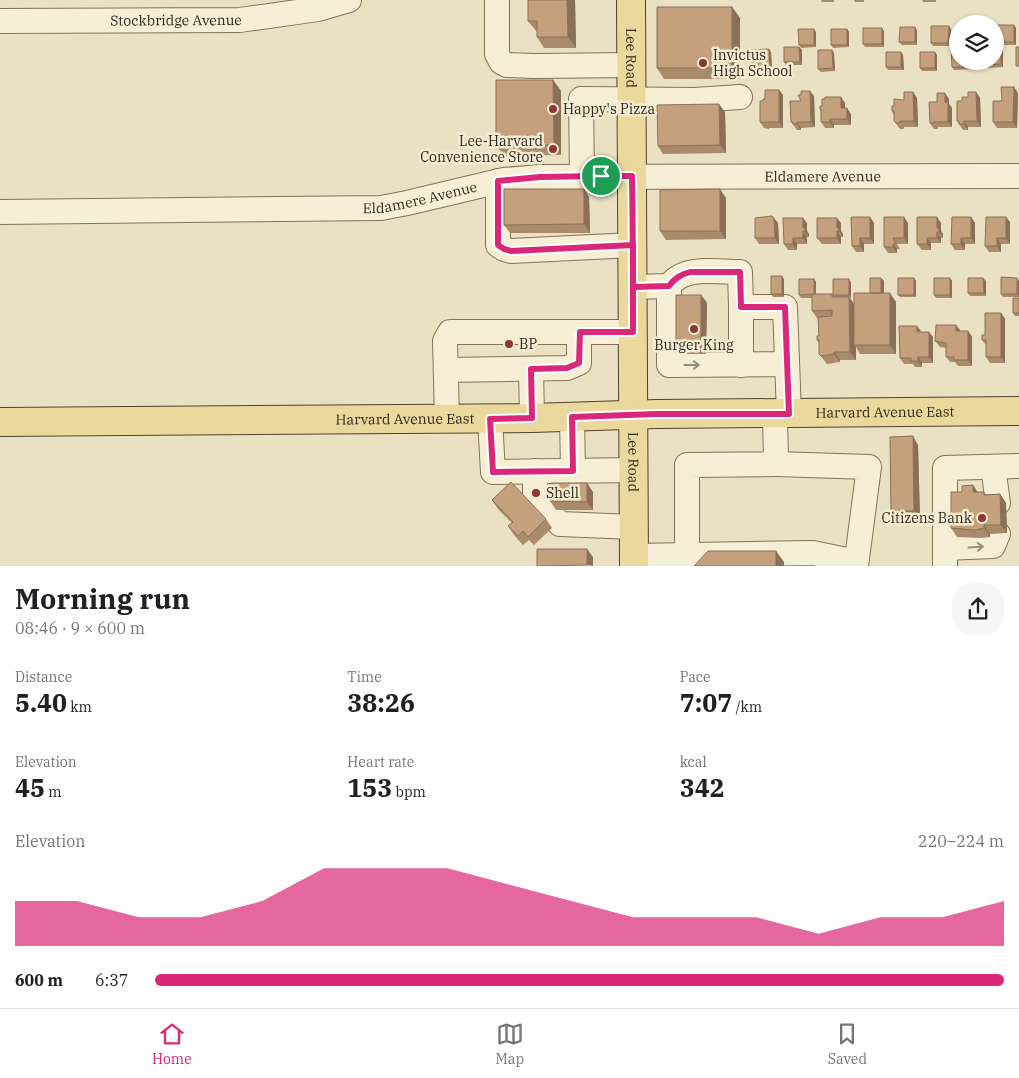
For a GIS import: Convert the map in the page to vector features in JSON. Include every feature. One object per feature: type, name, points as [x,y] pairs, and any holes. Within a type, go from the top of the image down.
[{"type":"main road","name":"Lee Road","points":[[631,0],[634,561]]},
{"type":"main road","name":"Harvard Avenue East","points":[[0,422],[490,419],[633,415],[1019,411]]},
{"type":"street","name":"Stockbridge Avenue","points":[[0,21],[240,20],[318,9],[349,0]]},
{"type":"street","points":[[498,0],[498,54],[501,62],[508,65],[534,66],[632,65]]},
{"type":"street","points":[[582,177],[581,99],[695,100],[740,97]]},
{"type":"street","name":"Eldamere Avenue","points":[[0,212],[381,208],[407,204],[498,181],[540,177],[1019,176]]},
{"type":"street","points":[[498,181],[498,245],[504,249],[511,251],[549,250],[633,245]]},
{"type":"street","points":[[741,365],[740,272],[690,272],[674,278],[669,286],[669,365],[741,365],[787,365]]},
{"type":"street","points":[[633,287],[669,286]]},
{"type":"street","points":[[741,307],[785,307],[787,365],[776,464]]},
{"type":"street","points":[[447,419],[445,341],[450,332],[633,332]]},
{"type":"street","points":[[446,370],[567,368],[579,363],[580,332]]},
{"type":"street","points":[[531,369],[532,418]]},
{"type":"street","points":[[572,417],[573,471]]},
{"type":"street","points":[[490,419],[493,472],[634,470]]},
{"type":"street","points":[[634,561],[796,559],[813,553],[856,564],[869,466],[687,465],[687,560]]},
{"type":"street","points":[[993,466],[998,503]]},
{"type":"street","points":[[998,534],[993,546],[945,557],[945,468],[1019,466]]},
{"type":"street","points":[[535,471],[535,496],[560,524],[634,527]]},
{"type":"building","points":[[528,0],[567,0],[568,37],[537,37],[537,21],[528,21]]},
{"type":"building","points":[[657,7],[732,7],[732,68],[657,68]]},
{"type":"building","points":[[1004,25],[1014,25],[1014,42],[1004,42]]},
{"type":"building","points":[[931,26],[949,26],[948,43],[931,43]]},
{"type":"building","points":[[900,27],[915,27],[915,42],[899,42]]},
{"type":"building","points":[[863,28],[882,28],[882,44],[863,44]]},
{"type":"building","points":[[798,29],[814,29],[814,45],[799,45]]},
{"type":"building","points":[[831,29],[847,29],[847,45],[831,45]]},
{"type":"building","points":[[784,47],[799,47],[800,62],[784,62]]},
{"type":"building","points":[[1016,47],[1019,47],[1019,66],[1016,66]]},
{"type":"building","points":[[769,49],[770,68],[751,68],[751,50]]},
{"type":"building","points":[[818,50],[832,50],[833,68],[818,69]]},
{"type":"building","points":[[886,52],[901,52],[901,67],[886,67]]},
{"type":"building","points":[[920,52],[935,52],[935,68],[920,68]]},
{"type":"building","points":[[496,80],[553,80],[554,145],[496,145]]},
{"type":"building","points":[[1001,87],[1014,87],[1013,122],[993,122],[993,101],[1002,101]]},
{"type":"building","points":[[765,90],[779,90],[779,122],[760,122],[760,101],[765,99]]},
{"type":"building","points":[[801,91],[810,91],[811,122],[797,122],[797,124],[793,124],[791,122],[790,101],[801,101],[798,95],[801,95]]},
{"type":"building","points":[[904,92],[913,92],[914,121],[900,121],[900,123],[896,123],[892,106],[894,106],[894,99],[904,100]]},
{"type":"building","points":[[968,92],[976,92],[977,121],[964,121],[964,124],[959,124],[959,121],[957,121],[957,101],[962,101],[962,97],[968,97]]},
{"type":"building","points":[[937,93],[945,93],[945,102],[948,102],[948,122],[930,123],[929,102],[937,102]]},
{"type":"building","points":[[825,97],[841,97],[841,108],[847,108],[847,119],[830,119],[830,122],[821,122],[820,106],[822,106],[822,99],[825,99]]},
{"type":"building","points":[[719,104],[720,145],[658,146],[657,105]]},
{"type":"building","points":[[504,189],[584,189],[584,224],[504,225]]},
{"type":"building","points":[[720,189],[720,231],[660,231],[660,190]]},
{"type":"building","points":[[772,216],[774,218],[775,238],[755,238],[755,218]]},
{"type":"building","points":[[851,217],[870,217],[870,238],[860,238],[860,246],[852,246]]},
{"type":"building","points":[[884,217],[904,217],[904,238],[893,238],[896,244],[893,244],[893,247],[884,247]]},
{"type":"building","points":[[917,217],[937,217],[939,232],[937,232],[937,238],[927,238],[927,244],[917,244]]},
{"type":"building","points":[[952,217],[971,217],[971,238],[961,238],[961,244],[951,244]]},
{"type":"building","points":[[986,217],[1006,217],[1006,238],[997,238],[997,246],[985,246]]},
{"type":"building","points":[[783,218],[803,218],[803,228],[805,228],[805,231],[803,231],[803,238],[793,238],[793,244],[784,244]]},
{"type":"building","points":[[817,218],[837,218],[837,228],[839,228],[839,231],[837,231],[837,238],[817,238]]},
{"type":"building","points":[[771,276],[782,276],[782,294],[771,294]]},
{"type":"building","points":[[1001,277],[1017,278],[1017,294],[1001,294]]},
{"type":"building","points":[[870,278],[881,278],[881,293],[870,293]]},
{"type":"building","points":[[898,278],[914,278],[914,295],[898,295]]},
{"type":"building","points":[[934,278],[950,278],[950,295],[934,295]]},
{"type":"building","points":[[968,278],[983,278],[984,293],[968,293]]},
{"type":"building","points":[[799,279],[814,279],[814,294],[799,295]]},
{"type":"building","points":[[833,279],[849,279],[849,295],[833,295]]},
{"type":"building","points":[[854,293],[890,293],[890,345],[854,345]]},
{"type":"building","points":[[812,294],[832,294],[832,297],[849,297],[850,352],[834,352],[834,354],[821,356],[819,354],[819,340],[817,340],[817,336],[819,336],[818,317],[832,316],[832,310],[812,311]]},
{"type":"building","name":"Burger King","points":[[676,295],[701,295],[701,346],[676,346]]},
{"type":"building","points":[[1013,298],[1019,298],[1019,313],[1013,313]]},
{"type":"building","points":[[985,313],[1001,313],[1001,357],[986,357],[986,340],[982,340],[982,335],[985,335]]},
{"type":"building","points":[[936,325],[956,325],[956,331],[968,331],[968,360],[954,360],[954,357],[946,357],[946,343],[935,341]]},
{"type":"building","points":[[899,326],[917,326],[917,332],[929,332],[929,357],[918,357],[918,361],[911,361],[911,358],[900,358]]},
{"type":"building","points":[[913,436],[914,511],[891,511],[890,437]]},
{"type":"building","points":[[511,482],[546,519],[528,537],[523,531],[518,536],[508,526],[513,522],[492,500]]},
{"type":"building","points":[[551,483],[587,483],[587,502],[550,501]]},
{"type":"building","name":"Citizens Bank","points":[[973,485],[973,492],[984,492],[984,495],[1000,494],[1001,525],[984,525],[984,528],[975,530],[951,528],[951,492],[962,492],[962,486]]},
{"type":"building","points":[[537,549],[587,549],[587,565],[537,566]]},
{"type":"building","points":[[708,551],[776,551],[776,566],[694,566]]},
{"type":"place","name":"Invictus High School","points":[[703,63]]},
{"type":"place","name":"Happy's Pizza","points":[[553,109]]},
{"type":"place","name":"Lee-Harvard Convenience Store","points":[[553,149]]},
{"type":"place","name":"Burger King","points":[[694,329]]},
{"type":"place","name":"BP","points":[[509,344]]},
{"type":"place","name":"Shell","points":[[536,493]]},
{"type":"place","name":"Citizens Bank","points":[[982,518]]},
{"type":"route","points":[[601,176],[540,177],[498,181],[498,245],[511,251],[633,245],[633,287],[669,286],[674,278],[690,272],[740,272],[741,307],[785,307],[789,414],[656,414],[572,417],[573,471],[493,472],[490,419],[532,418],[531,369],[567,368],[579,363],[580,332],[633,332],[633,287],[633,245],[632,176],[601,176]]}]
